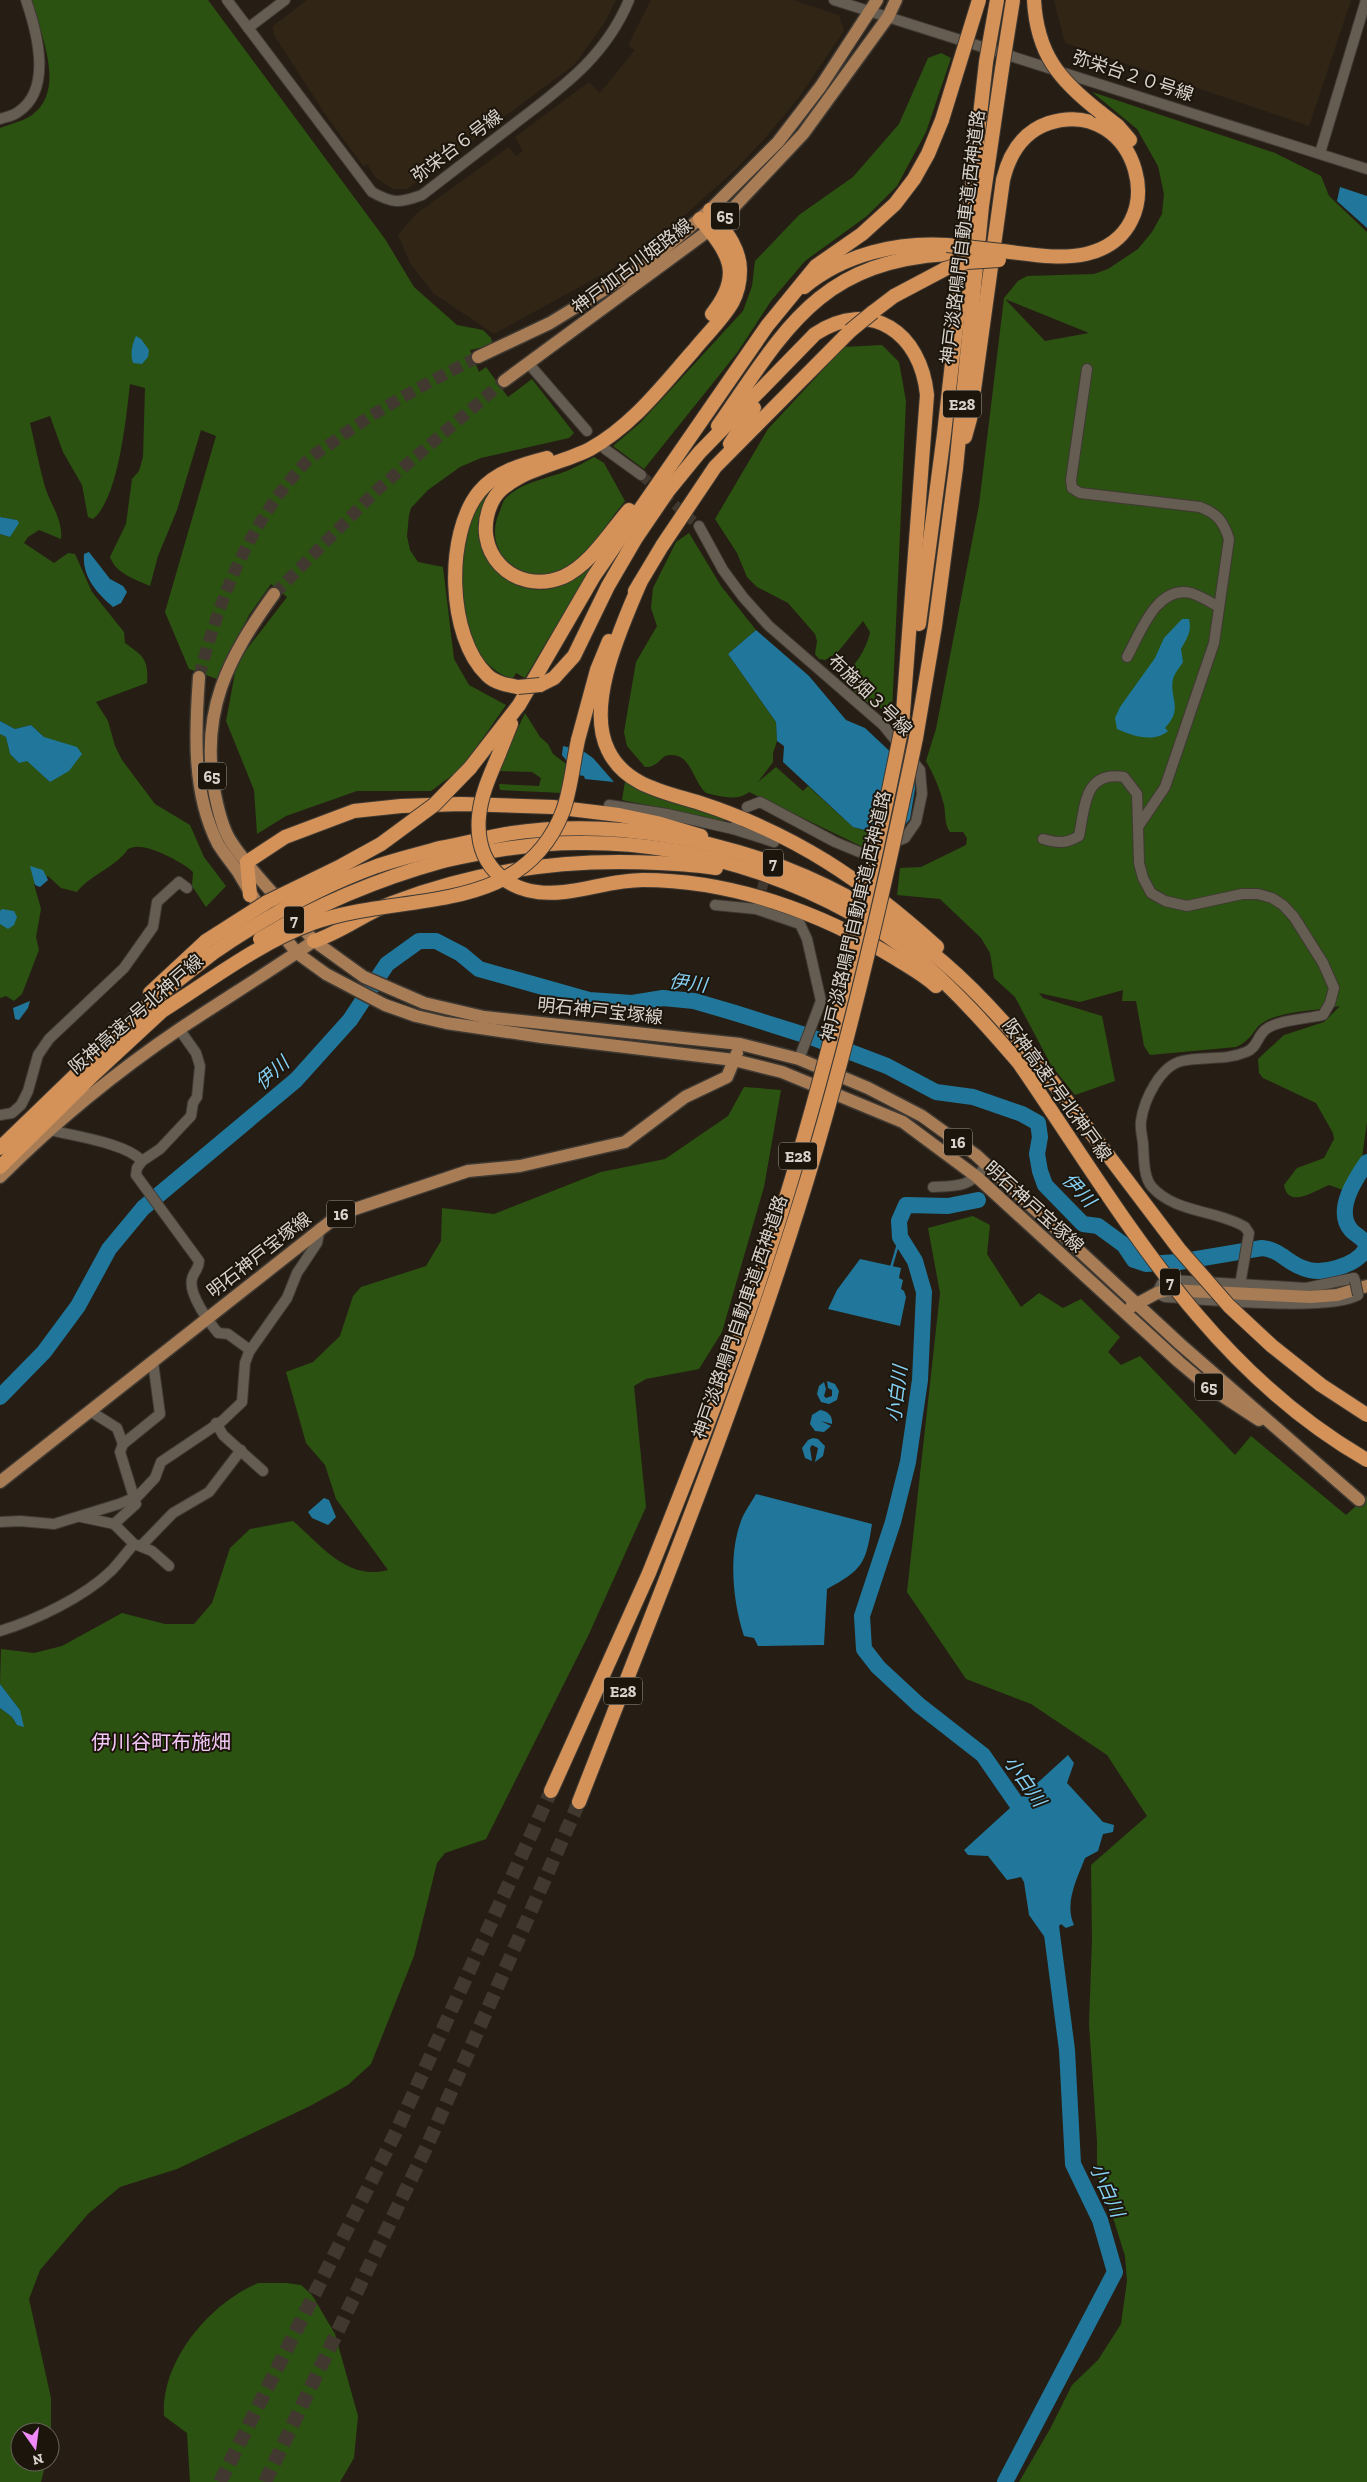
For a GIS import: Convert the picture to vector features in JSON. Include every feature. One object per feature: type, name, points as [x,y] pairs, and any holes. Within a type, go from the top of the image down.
[{"type":"highway","points":[[979,0],[942,120],[928,154],[914,180],[895,204],[862,234],[816,266],[783,305],[683,444],[594,576],[519,706],[486,784],[479,816],[480,841],[486,859],[497,874],[517,887],[535,892],[564,892],[642,880],[702,883],[749,894],[821,919],[882,950],[931,981],[1019,1063]]},
{"type":"highway","name":"神戸淡路鳴門自動車道;西神道路","points":[[551,1791],[649,1573],[753,1302],[808,1123],[850,968],[878,850],[920,621],[943,444],[986,62],[998,0]]},
{"type":"highway","name":"神戸淡路鳴門自動車道;西神道路","points":[[578,1802],[666,1579],[770,1297],[816,1150],[863,977],[916,738],[935,626],[956,468],[982,206],[1013,0]]},
{"type":"highway","points":[[783,305],[810,282],[858,257],[896,247],[1001,256],[1047,264],[1083,264],[1113,252],[1128,240],[1143,217],[1147,202],[1148,186],[1142,157],[1127,135],[1072,90],[1047,56],[1036,21],[1034,0]]},
{"type":"highway","points":[[715,467],[850,331],[901,292],[945,269],[967,262],[1001,256],[1073,256],[1098,250],[1119,235],[1134,212],[1139,189],[1133,160],[1114,136],[1094,123],[1070,119],[1041,126],[1021,142],[1010,157],[1002,188],[970,419],[956,468]]},
{"type":"highway","points":[[683,444],[588,558],[564,576],[542,582],[519,578],[501,567],[490,552],[485,524],[493,500],[501,490],[521,476],[573,457],[621,428],[650,400],[732,302],[739,284],[740,263],[733,243],[705,215]]},
{"type":"highway","points":[[715,227],[727,255],[731,272],[727,292],[682,351],[619,420],[578,446],[549,458],[525,464],[497,478],[480,490],[465,515],[456,556],[456,591],[467,646],[477,664],[488,676],[503,684],[518,687],[540,684],[554,678],[574,656],[598,605],[636,538],[668,491],[699,453],[772,348],[796,317],[812,303],[846,280],[874,267],[908,257],[947,250]]},
{"type":"highway","points":[[699,453],[771,382],[804,343],[828,325],[846,319],[865,320],[883,324],[900,334],[912,346],[920,360],[927,395],[902,726]]},
{"type":"highway","points":[[162,1011],[265,946],[313,923],[368,909],[453,897],[476,891],[512,874],[534,857],[546,843],[559,820],[568,790],[578,740],[605,650],[640,583],[771,382]]},
{"type":"highway","points":[[640,583],[619,635],[603,697],[601,720],[605,743],[620,767],[634,780],[732,813],[814,852],[858,882],[937,947],[979,996]]},
{"type":"highway","points":[[56,1092],[83,1060],[166,976],[199,946],[267,902],[381,844],[434,805],[470,768],[519,706]]},
{"type":"highway","points":[[250,895],[246,862],[286,837],[354,811],[401,806],[521,804],[619,815],[693,832],[733,851]]},
{"type":"highway","name":"阪神高速7号北神戸線","points":[[0,1167],[95,1073],[162,1011],[220,964],[308,912],[441,854],[507,834],[606,829],[648,833],[733,851],[768,861],[843,894],[891,923],[935,956],[979,996],[1039,1064],[1179,1249],[1229,1306],[1272,1346],[1321,1385],[1367,1415]]},
{"type":"highway","name":"阪神高速7号北神戸線","points":[[0,1148],[153,1000],[239,936],[274,914],[378,866],[441,854],[528,846],[608,843],[644,846],[714,859],[788,884],[842,909],[890,938],[921,962],[979,1016],[1019,1063],[1147,1252],[1210,1332],[1242,1365],[1304,1418],[1367,1460]]},
{"type":"highway","points":[[314,942],[332,935],[390,904],[421,893],[489,874],[536,866],[636,862],[702,866],[788,884]]},
{"type":"main road","name":"神戸加古川姫路線","points":[[504,381],[715,227],[803,134],[888,17],[896,0]]},
{"type":"main road","name":"神戸加古川姫路線","points":[[478,357],[550,323],[636,271],[705,215],[778,142],[821,86],[874,6]]},
{"type":"main road","name":"65","points":[[274,594],[248,631],[226,671],[214,709],[210,753],[219,813],[229,839],[246,862],[314,942]]},
{"type":"main road","name":"65","points":[[199,677],[196,754],[208,817],[219,844],[250,895],[297,953]]},
{"type":"main road","points":[[0,1177],[50,1130],[108,1081],[180,1029],[314,942]]},
{"type":"main road","name":"明石神戸宝塚線","points":[[314,942],[364,977],[424,1003],[484,1016],[740,1044],[801,1054],[922,1116],[987,1164],[1136,1303]]},
{"type":"main road","name":"明石神戸宝塚線","points":[[297,953],[352,990],[416,1016],[456,1025],[734,1060],[782,1072],[903,1122],[977,1177],[1124,1314]]},
{"type":"main road","name":"明石神戸宝塚線","points":[[0,1482],[340,1214],[468,1172],[520,1166],[625,1142],[685,1097],[727,1077],[740,1044]]},
{"type":"main road","points":[[1124,1314],[1136,1303],[1157,1292],[1168,1290],[1310,1297],[1338,1295],[1363,1290]]},
{"type":"main road","name":"65","points":[[1136,1303],[1180,1344],[1359,1500]]},
{"type":"main road","name":"65","points":[[1124,1314],[1210,1388],[1302,1449]]},
{"type":"street","points":[[0,119],[18,113],[37,89],[39,72],[37,50],[32,18],[26,0]]},
{"type":"street","name":"弥栄台６号線","points":[[227,0],[372,192],[385,199],[402,203],[422,195],[572,80],[599,52],[615,29],[629,0]]},
{"type":"street","points":[[248,28],[285,0]]},
{"type":"street","name":"弥栄台２０号線","points":[[834,0],[874,6],[888,17],[1367,169]]},
{"type":"street","points":[[1320,153],[1366,0]]},
{"type":"street","points":[[529,364],[587,431]]},
{"type":"street","points":[[1086,369],[1071,480],[1072,488],[1080,493],[1200,507],[1215,512],[1224,523],[1229,539],[1214,643],[1165,787],[1138,827]]},
{"type":"street","points":[[605,449],[641,475]]},
{"type":"street","name":"布施畑３号線","points":[[699,526],[723,570],[743,597],[769,626],[883,725],[920,770],[922,794],[916,822],[905,838],[864,854],[835,842],[760,802],[747,807]]},
{"type":"street","points":[[1127,658],[1158,602],[1170,596],[1190,593],[1219,607]]},
{"type":"street","points":[[1043,839],[1057,843],[1069,842],[1079,836],[1088,794],[1092,785],[1100,778],[1111,775],[1124,777],[1138,794],[1138,863],[1151,893],[1165,901],[1188,906],[1242,894],[1272,898],[1294,917],[1323,963],[1334,988],[1330,1003],[1323,1015],[1273,1024],[1263,1031],[1258,1042],[1249,1051],[1234,1056],[1176,1063],[1159,1079],[1146,1100],[1141,1122],[1147,1177],[1151,1186],[1162,1196],[1245,1227],[1249,1233],[1240,1284]]},
{"type":"street","points":[[609,805],[735,825],[774,842]]},
{"type":"street","points":[[0,1115],[12,1113],[21,1104],[28,1091],[38,1055],[49,1039],[124,968],[153,928],[157,902],[179,882],[187,888]]},
{"type":"street","points":[[715,905],[756,909],[800,924],[807,939],[821,1001],[801,1054]]},
{"type":"street","points":[[180,1029],[196,1053],[200,1066],[197,1097],[193,1103],[191,1116],[160,1149],[142,1161],[137,1168],[136,1175],[141,1185],[199,1261],[199,1268],[192,1278],[191,1284],[207,1319],[218,1333],[228,1334],[250,1350]]},
{"type":"street","points":[[50,1130],[113,1146],[137,1155],[142,1161]]},
{"type":"street","points":[[933,1188],[964,1186],[977,1177],[987,1164]]},
{"type":"street","points":[[0,1522],[20,1521],[54,1524],[81,1517],[134,1497],[155,1478],[161,1462],[242,1402],[246,1363],[250,1350],[287,1298],[297,1273],[317,1243],[320,1228]]},
{"type":"street","points":[[1157,1292],[1162,1283],[1170,1280],[1306,1288],[1354,1279],[1363,1290]]},
{"type":"street","points":[[122,1444],[160,1414],[153,1362]]},
{"type":"street","points":[[90,1411],[117,1428],[122,1444],[120,1452],[136,1504],[114,1524]]},
{"type":"street","points":[[216,1423],[223,1434],[263,1471]]},
{"type":"street","points":[[0,1631],[22,1624],[82,1592],[110,1572],[173,1513],[209,1492],[240,1450]]},
{"type":"street","points":[[81,1517],[114,1524],[138,1545],[169,1566]]},
{"type":"shaded area","points":[[307,0],[616,0],[605,22],[574,65],[407,189],[393,189],[376,178],[367,164],[364,167],[327,117],[274,35],[273,26]]},
{"type":"shaded area","points":[[651,0],[793,0],[839,15],[844,31],[797,100],[765,138],[736,169],[666,232],[614,268],[494,334],[433,293],[410,263],[398,235],[416,214],[509,147],[516,156],[523,151],[515,137],[589,82],[600,93],[635,50],[628,45]]},
{"type":"shaded area","points":[[1054,0],[1351,0],[1309,126],[1065,43]]},
{"type":"green space","points":[[32,0],[208,0],[385,239],[414,287],[457,325],[483,330],[491,338],[493,345],[470,350],[479,372],[486,367],[508,397],[532,379],[574,433],[569,438],[481,458],[460,467],[428,490],[411,508],[407,536],[410,550],[418,562],[443,567],[454,659],[469,685],[506,705],[462,768],[431,791],[357,791],[286,816],[257,834],[254,790],[226,721],[237,662],[287,597],[271,584],[249,615],[217,679],[189,669],[165,612],[216,436],[201,430],[177,510],[158,556],[150,586],[121,572],[110,557],[126,524],[132,479],[139,471],[143,457],[145,388],[130,384],[120,456],[115,476],[102,509],[93,519],[88,517],[82,485],[63,452],[50,416],[30,423],[45,487],[60,525],[61,539],[39,530],[28,537],[24,543],[54,563],[68,553],[75,554],[92,592],[124,632],[125,643],[144,659],[147,668],[147,683],[96,702],[108,721],[115,746],[122,760],[155,804],[190,825],[204,857],[226,886],[206,907],[192,886],[193,872],[168,856],[138,847],[128,849],[123,856],[89,880],[77,892],[61,888],[48,876],[34,884],[41,909],[36,937],[39,950],[22,994],[14,1001],[6,996],[0,998],[0,734],[6,737],[10,754],[19,763],[27,760],[50,782],[44,737],[31,725],[15,729],[0,721],[0,534],[10,537],[17,520],[0,517],[0,128],[32,115],[42,104],[48,91],[48,61]]},
{"type":"green space","points":[[941,53],[951,58],[926,132],[897,186],[867,216],[805,261],[771,301],[737,353],[644,469],[613,446],[640,423],[743,311],[752,286],[755,261],[799,215],[853,177],[899,124],[928,58]]},
{"type":"green space","points":[[1092,92],[1275,153],[1321,176],[1329,196],[1367,232],[1367,1122],[1362,1158],[1343,1190],[1329,1185],[1310,1194],[1297,1197],[1291,1196],[1287,1192],[1284,1185],[1297,1168],[1324,1158],[1334,1139],[1333,1133],[1316,1103],[1263,1078],[1259,1073],[1258,1059],[1284,1035],[1324,1022],[1340,1006],[1291,1013],[1272,1018],[1260,1024],[1246,1041],[1236,1047],[1150,1055],[1144,1046],[1136,1001],[1122,1001],[1123,990],[1080,1002],[1039,993],[1043,998],[1102,1016],[1115,1081],[1075,1095],[1051,1065],[1015,997],[994,978],[990,953],[981,938],[940,899],[897,895],[900,868],[921,867],[966,845],[967,838],[963,832],[950,832],[948,829],[941,793],[926,761],[936,729],[979,505],[1004,298],[1018,281],[1027,276],[1094,274],[1108,269],[1138,249],[1152,232],[1162,214],[1164,194],[1158,166],[1137,129]],"holes":[[[1005,299],[1089,333],[1045,341]]]},
{"type":"green space","points":[[882,345],[899,362],[906,401],[892,712],[869,704],[842,680],[851,670],[866,645],[870,632],[863,621],[837,653],[825,660],[819,659],[815,654],[817,641],[815,634],[788,603],[757,587],[747,577],[737,553],[715,519],[768,429],[844,347]]},
{"type":"green space","points":[[594,457],[604,463],[625,501],[590,547],[573,562],[550,574],[535,575],[522,571],[510,564],[502,555],[496,542],[495,528],[505,499],[511,493],[526,485],[567,471]]},
{"type":"green space","points":[[492,488],[479,518],[478,528],[480,542],[485,555],[503,577],[528,589],[542,590],[556,587],[580,573],[599,554],[525,678],[516,673],[512,680],[494,669],[479,654],[468,629],[462,594],[461,558],[466,530],[476,508]]},
{"type":"green space","points":[[689,533],[721,586],[756,630],[728,654],[776,722],[777,741],[773,753],[773,762],[758,782],[776,767],[803,791],[808,786],[853,827],[869,832],[867,849],[749,792],[734,798],[706,793],[701,788],[686,761],[680,757],[674,755],[665,756],[654,765],[645,767],[627,746],[624,732],[636,662],[657,626],[651,608],[653,588],[676,542]]},
{"type":"green space","points":[[525,713],[540,737],[548,744],[553,754],[569,766],[563,793],[500,790],[499,784],[539,786],[541,778],[532,772],[498,771]]},
{"type":"green space","points":[[625,782],[652,795],[726,816],[724,821],[622,800]]},
{"type":"green space","points":[[744,1087],[781,1090],[764,1187],[722,1332],[699,1369],[646,1379],[634,1386],[646,1507],[589,1634],[486,1839],[445,1853],[437,1863],[414,1956],[371,2064],[348,2085],[310,2106],[177,2169],[120,2187],[88,2214],[40,2270],[29,2299],[51,2398],[51,2422],[10,2422],[10,2472],[44,2472],[41,2482],[0,2482],[0,1708],[12,1717],[17,1725],[20,1710],[0,1684],[1,1649],[34,1653],[62,1646],[122,1613],[165,1624],[194,1624],[212,1603],[230,1548],[250,1529],[293,1521],[325,1550],[347,1566],[373,1572],[388,1570],[336,1499],[325,1465],[306,1443],[286,1372],[313,1362],[340,1336],[353,1296],[361,1287],[426,1266],[441,1241],[442,1208],[494,1214],[601,1172],[665,1159],[728,1116]]},
{"type":"green space","points":[[973,1216],[990,1225],[987,1254],[1021,1307],[1039,1293],[1063,1308],[1081,1299],[1120,1337],[1108,1352],[1121,1365],[1140,1356],[1235,1455],[1251,1436],[1346,1515],[1367,1496],[1367,2482],[1019,2482],[1050,2429],[1072,2385],[1098,2360],[1121,2324],[1127,2281],[1125,2256],[1097,2174],[1097,2142],[1089,2024],[1092,1940],[1091,1865],[1147,1816],[1107,1755],[1031,1704],[966,1679],[907,1592],[940,1293],[928,1228]]},
{"type":"green space","points":[[258,2283],[301,2285],[312,2295],[335,2334],[358,2416],[354,2458],[340,2482],[190,2482],[187,2433],[164,2416],[165,2395],[171,2375],[180,2355],[206,2320],[240,2292]]},
{"type":"water","points":[[1340,187],[1367,196],[1367,228],[1337,201]]},
{"type":"water","points":[[136,336],[141,339],[149,350],[148,357],[142,364],[133,363],[132,360],[133,342]]},
{"type":"water","points":[[0,517],[17,520],[19,523],[10,537],[0,534]]},
{"type":"water","points":[[89,552],[110,579],[123,586],[127,592],[121,603],[113,607],[92,584],[85,570],[84,562],[84,554]]},
{"type":"water","points":[[1182,619],[1189,619],[1190,628],[1181,649],[1183,662],[1173,679],[1175,709],[1171,721],[1165,728],[1168,731],[1156,737],[1143,737],[1117,729],[1115,718],[1120,707],[1155,658],[1164,638]]},
{"type":"water","points":[[756,630],[809,676],[846,720],[865,728],[914,774],[915,789],[910,819],[894,838],[853,827],[783,762],[784,746],[777,741],[776,722],[728,654]]},
{"type":"water","points":[[0,721],[15,729],[31,725],[44,737],[77,747],[82,754],[69,771],[50,782],[27,761],[19,763],[10,754],[6,737],[0,734]]},
{"type":"water","points":[[563,746],[583,751],[593,758],[614,782],[585,779],[584,776],[578,775],[562,755]]},
{"type":"water","points":[[30,866],[43,870],[48,880],[40,887],[35,885]]},
{"type":"water","points":[[2,909],[14,911],[17,917],[14,925],[8,929],[0,924],[0,911]]},
{"type":"water","points":[[30,1001],[28,1008],[19,1020],[15,1019],[13,1008]]},
{"type":"water","points":[[860,1259],[901,1268],[899,1278],[903,1280],[901,1289],[906,1297],[900,1326],[828,1309],[837,1290]]},
{"type":"water","points":[[827,1381],[835,1384],[839,1391],[837,1400],[829,1404],[821,1402],[817,1394],[819,1386],[824,1382],[826,1389],[824,1396],[826,1398],[832,1396],[832,1390],[828,1388]]},
{"type":"water","points":[[820,1410],[828,1413],[832,1419],[832,1424],[821,1421],[831,1426],[824,1432],[815,1431],[810,1424],[812,1415]]},
{"type":"water","points":[[818,1439],[825,1446],[823,1456],[815,1462],[818,1448],[812,1445],[810,1448],[812,1461],[805,1458],[802,1448],[808,1440]]},
{"type":"water","points":[[756,1494],[872,1524],[867,1548],[860,1564],[855,1571],[827,1589],[824,1645],[758,1646],[754,1638],[744,1636],[735,1594],[734,1549],[742,1518]]},
{"type":"water","points":[[324,1498],[329,1500],[336,1517],[328,1525],[312,1518],[308,1512]]},
{"type":"water","points":[[0,1684],[20,1710],[24,1727],[17,1725],[12,1717],[0,1708]]},
{"type":"water","points":[[1068,1755],[1074,1763],[1067,1783],[1103,1822],[1114,1825],[1113,1832],[1103,1834],[1098,1851],[1085,1858],[1078,1874],[1070,1908],[1074,1925],[1066,1928],[1061,1924],[1046,1939],[1029,1915],[1024,1882],[1021,1877],[1007,1880],[988,1856],[968,1855],[964,1850]]},
{"type":"waterway","name":"伊川","points":[[0,1397],[44,1352],[78,1306],[109,1249],[143,1208],[296,1080],[350,1020],[387,964],[419,941],[436,941],[461,954],[479,969],[589,1000],[632,1003],[663,998],[694,1001],[811,1037],[887,1066],[936,1092],[973,1097],[1022,1114],[1038,1123],[1040,1137],[1037,1154],[1045,1185],[1083,1224],[1098,1226],[1124,1245],[1134,1260],[1146,1264],[1179,1262],[1262,1248],[1274,1251],[1297,1266],[1310,1270],[1328,1270],[1346,1265],[1361,1255],[1366,1249],[1364,1241],[1351,1230],[1346,1222],[1345,1213],[1348,1194],[1367,1162]]},
{"type":"waterway","name":"小白川","points":[[978,1200],[948,1206],[906,1205],[899,1221],[900,1237],[915,1261],[924,1292],[920,1380],[908,1462],[893,1522],[862,1616],[864,1649],[878,1667],[919,1705],[983,1755],[1028,1820]]},
{"type":"waterway","points":[[891,1268],[900,1237]]},
{"type":"waterway","name":"小白川","points":[[1005,2482],[1115,2272],[1100,2220],[1073,2164],[1067,2050],[1049,1911]]},
{"type":"tunnel","points":[[199,677],[216,618],[252,536],[286,486],[306,462],[354,427],[388,406],[423,385],[478,357]]},
{"type":"tunnel","points":[[274,594],[378,489],[504,381]]},
{"type":"tunnel","points":[[641,475],[699,526]]},
{"type":"tunnel","points":[[758,904],[774,842]]},
{"type":"tunnel","points":[[220,2482],[396,2132],[551,1791]]},
{"type":"tunnel","points":[[265,2482],[427,2146],[579,1802]]},
{"type":"district","name":"伊川谷町布施畑","points":[[161,1742]]}]
